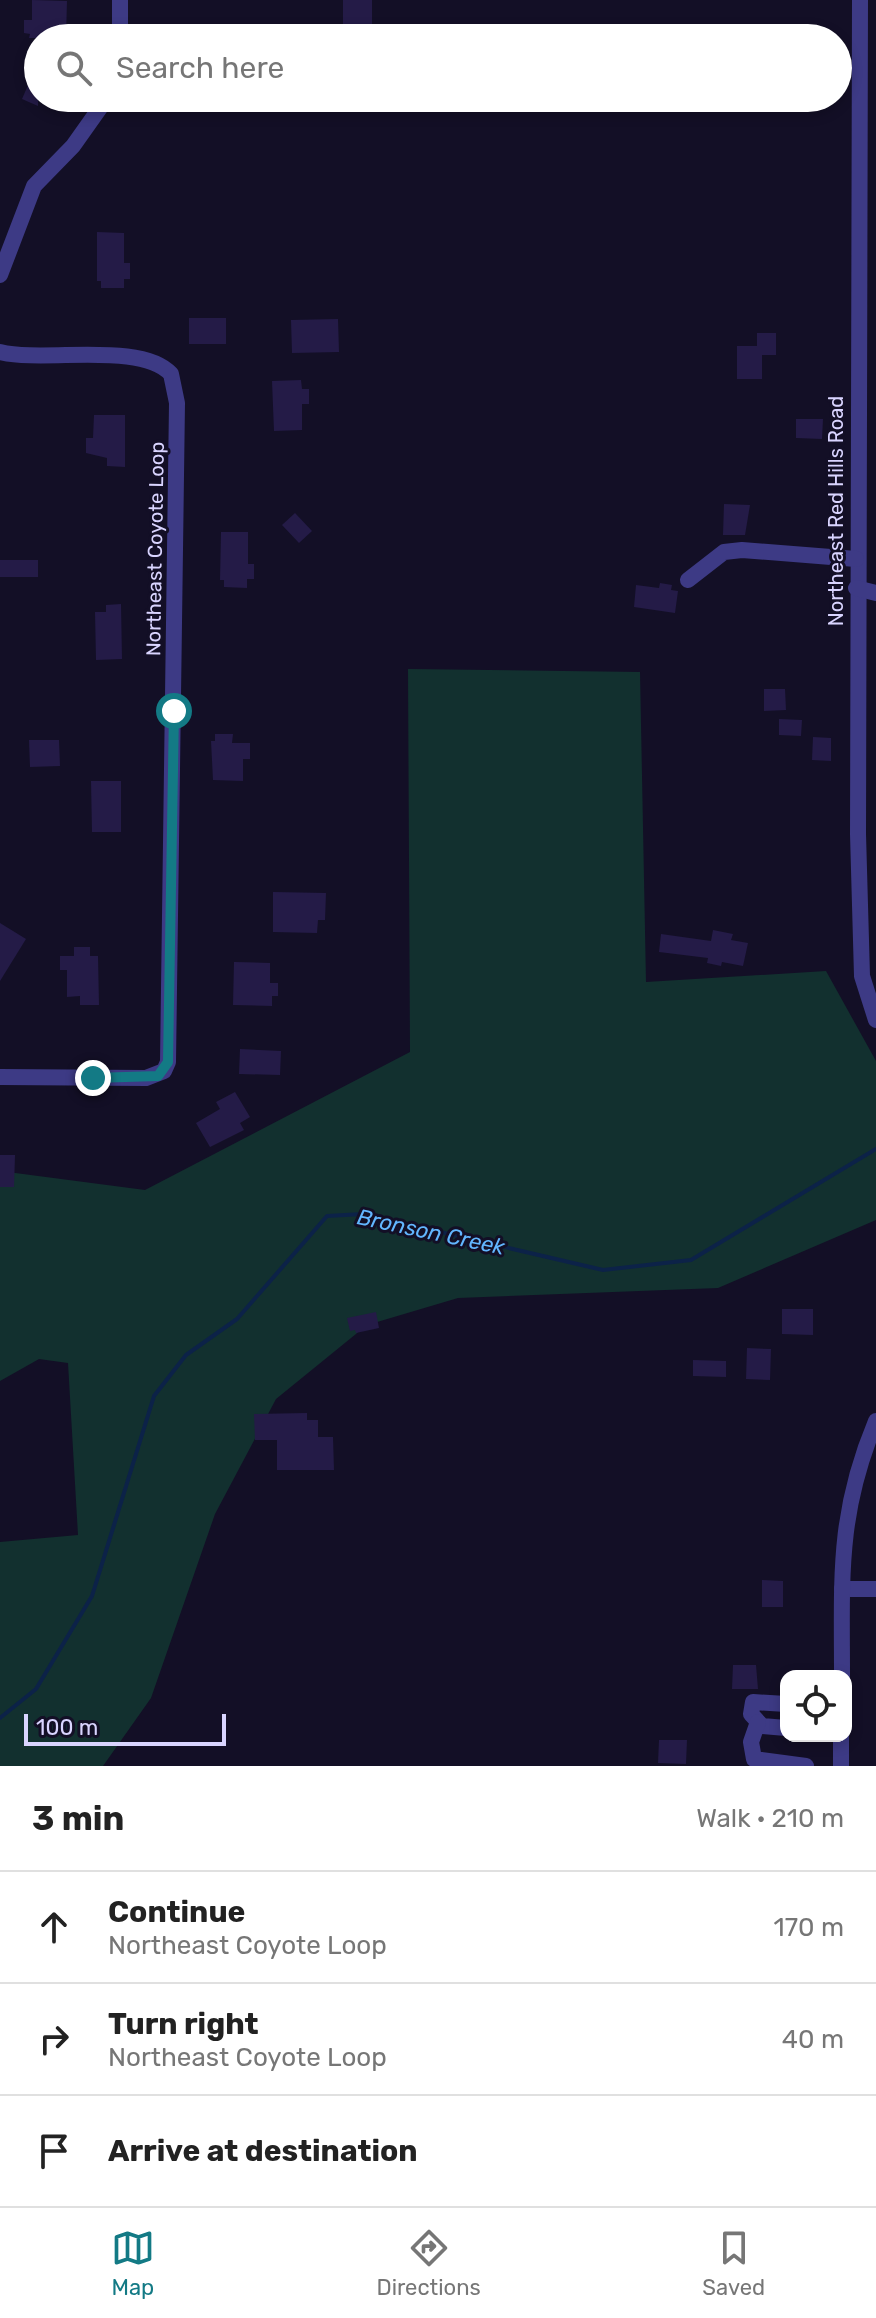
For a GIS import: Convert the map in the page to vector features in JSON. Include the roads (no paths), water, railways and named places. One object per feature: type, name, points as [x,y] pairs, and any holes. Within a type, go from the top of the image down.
[{"type":"street","points":[[120,0],[120,24]]},
{"type":"street","name":"Northeast Red Hills Road","points":[[860,0],[856,559],[860,951],[862,976],[876,1020]]},
{"type":"street","points":[[0,275],[34,186],[73,146],[97,112]]},
{"type":"street","name":"Northeast Coyote Loop","points":[[0,352],[33,356],[145,358],[171,374],[177,403],[168,1062],[164,1071],[146,1078],[0,1077]]},
{"type":"street","points":[[688,580],[724,552],[742,550],[856,559]]},
{"type":"street","points":[[856,588],[876,593]]},
{"type":"street","points":[[842,1670],[842,1589],[848,1499],[876,1421]]},
{"type":"street","points":[[842,1589],[876,1589]]},
{"type":"street","points":[[780,1704],[753,1702],[751,1714],[762,1726],[780,1728]]},
{"type":"street","points":[[758,1722],[751,1742],[754,1759],[806,1766]]},
{"type":"street","points":[[841,1742],[841,1766]]},
{"type":"waterway","name":"Bronson Creek","points":[[0,1718],[36,1689],[92,1596],[154,1396],[186,1355],[237,1319],[327,1216],[363,1214],[603,1270],[691,1260],[876,1149]]}]
